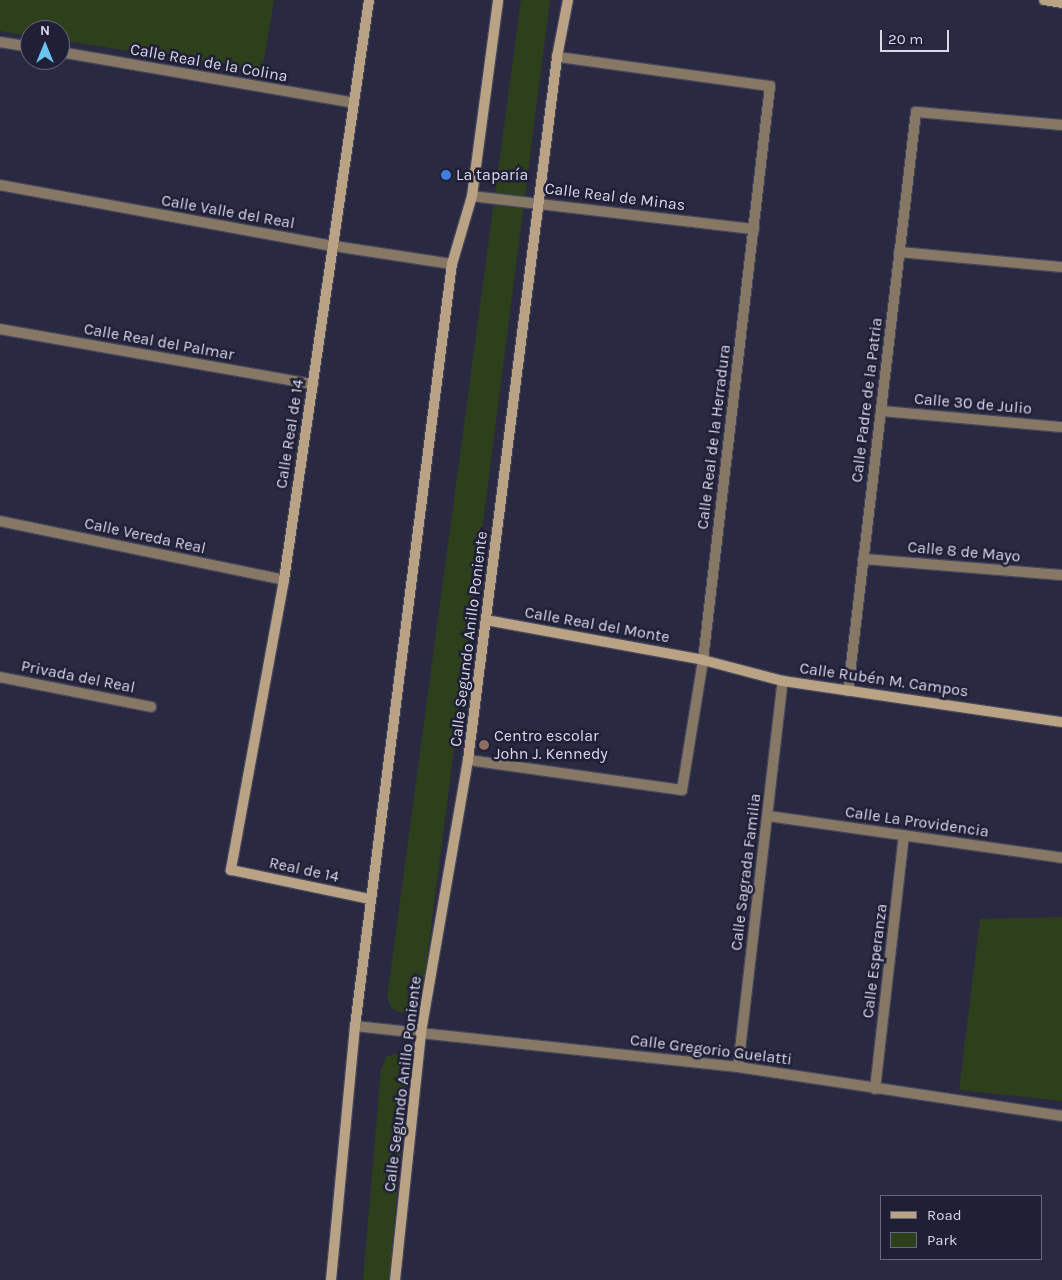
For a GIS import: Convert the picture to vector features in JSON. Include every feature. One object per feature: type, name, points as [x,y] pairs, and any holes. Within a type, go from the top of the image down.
[{"type":"main road","name":"Calle Real de 14","points":[[231,870],[284,580],[369,0]]},
{"type":"main road","points":[[331,1280],[354,1026],[452,264],[472,196],[498,0]]},
{"type":"main road","name":"Calle Segundo Anillo Poniente","points":[[396,1280],[421,1032],[468,760],[557,57],[568,0]]},
{"type":"main road","points":[[1044,0],[1062,3]]},
{"type":"main road","name":"Calle Real del Monte","points":[[486,620],[703,660]]},
{"type":"main road","name":"Calle Rubén M. Campos","points":[[703,660],[783,681],[1062,722]]},
{"type":"main road","name":"Real de 14","points":[[231,870],[370,899]]},
{"type":"street","points":[[0,42],[20,45]]},
{"type":"street","name":"Calle Real de la Colina","points":[[70,54],[354,103]]},
{"type":"street","name":"Calle Real de la Herradura","points":[[468,760],[682,790],[703,660],[770,86],[557,57]]},
{"type":"street","name":"Calle Padre de la Patria","points":[[848,690],[916,112],[1062,125]]},
{"type":"street","name":"Calle Valle del Real","points":[[0,185],[334,246],[452,264]]},
{"type":"street","name":"Calle Real de Minas","points":[[472,196],[754,229]]},
{"type":"street","points":[[900,252],[1062,267]]},
{"type":"street","name":"Calle Real del Palmar","points":[[0,329],[313,384]]},
{"type":"street","name":"Calle 30 de Julio","points":[[881,411],[1062,427]]},
{"type":"street","name":"Calle Vereda Real","points":[[0,521],[284,580]]},
{"type":"street","name":"Calle 8 de Mayo","points":[[863,559],[1062,575]]},
{"type":"street","name":"Privada del Real","points":[[0,677],[151,706]]},
{"type":"street","name":"Calle Sagrada Familia","points":[[738,1067],[783,681]]},
{"type":"street","name":"Calle La Providencia","points":[[768,816],[1062,858]]},
{"type":"street","name":"Calle Esperanza","points":[[875,1089],[904,836]]},
{"type":"street","name":"Calle Gregorio Guelatti","points":[[354,1026],[738,1067],[1062,1116]]},
{"type":"green space","points":[[0,0],[274,0],[262,72],[70,42],[70,20],[20,20],[20,34],[0,31]]},
{"type":"green space","points":[[521,0],[550,0],[421,1006],[407,1014],[392,1009],[387,998]]},
{"type":"green space","points":[[1062,917],[1062,1101],[959,1090],[980,919]]},
{"type":"green space","points":[[400,1053],[407,1061],[408,1072],[389,1280],[363,1280],[381,1069],[387,1056]]},
{"type":"place","name":"La taparía","points":[[446,175]]},
{"type":"place","name":"Centro escolar John J. Kennedy","points":[[484,745]]}]
